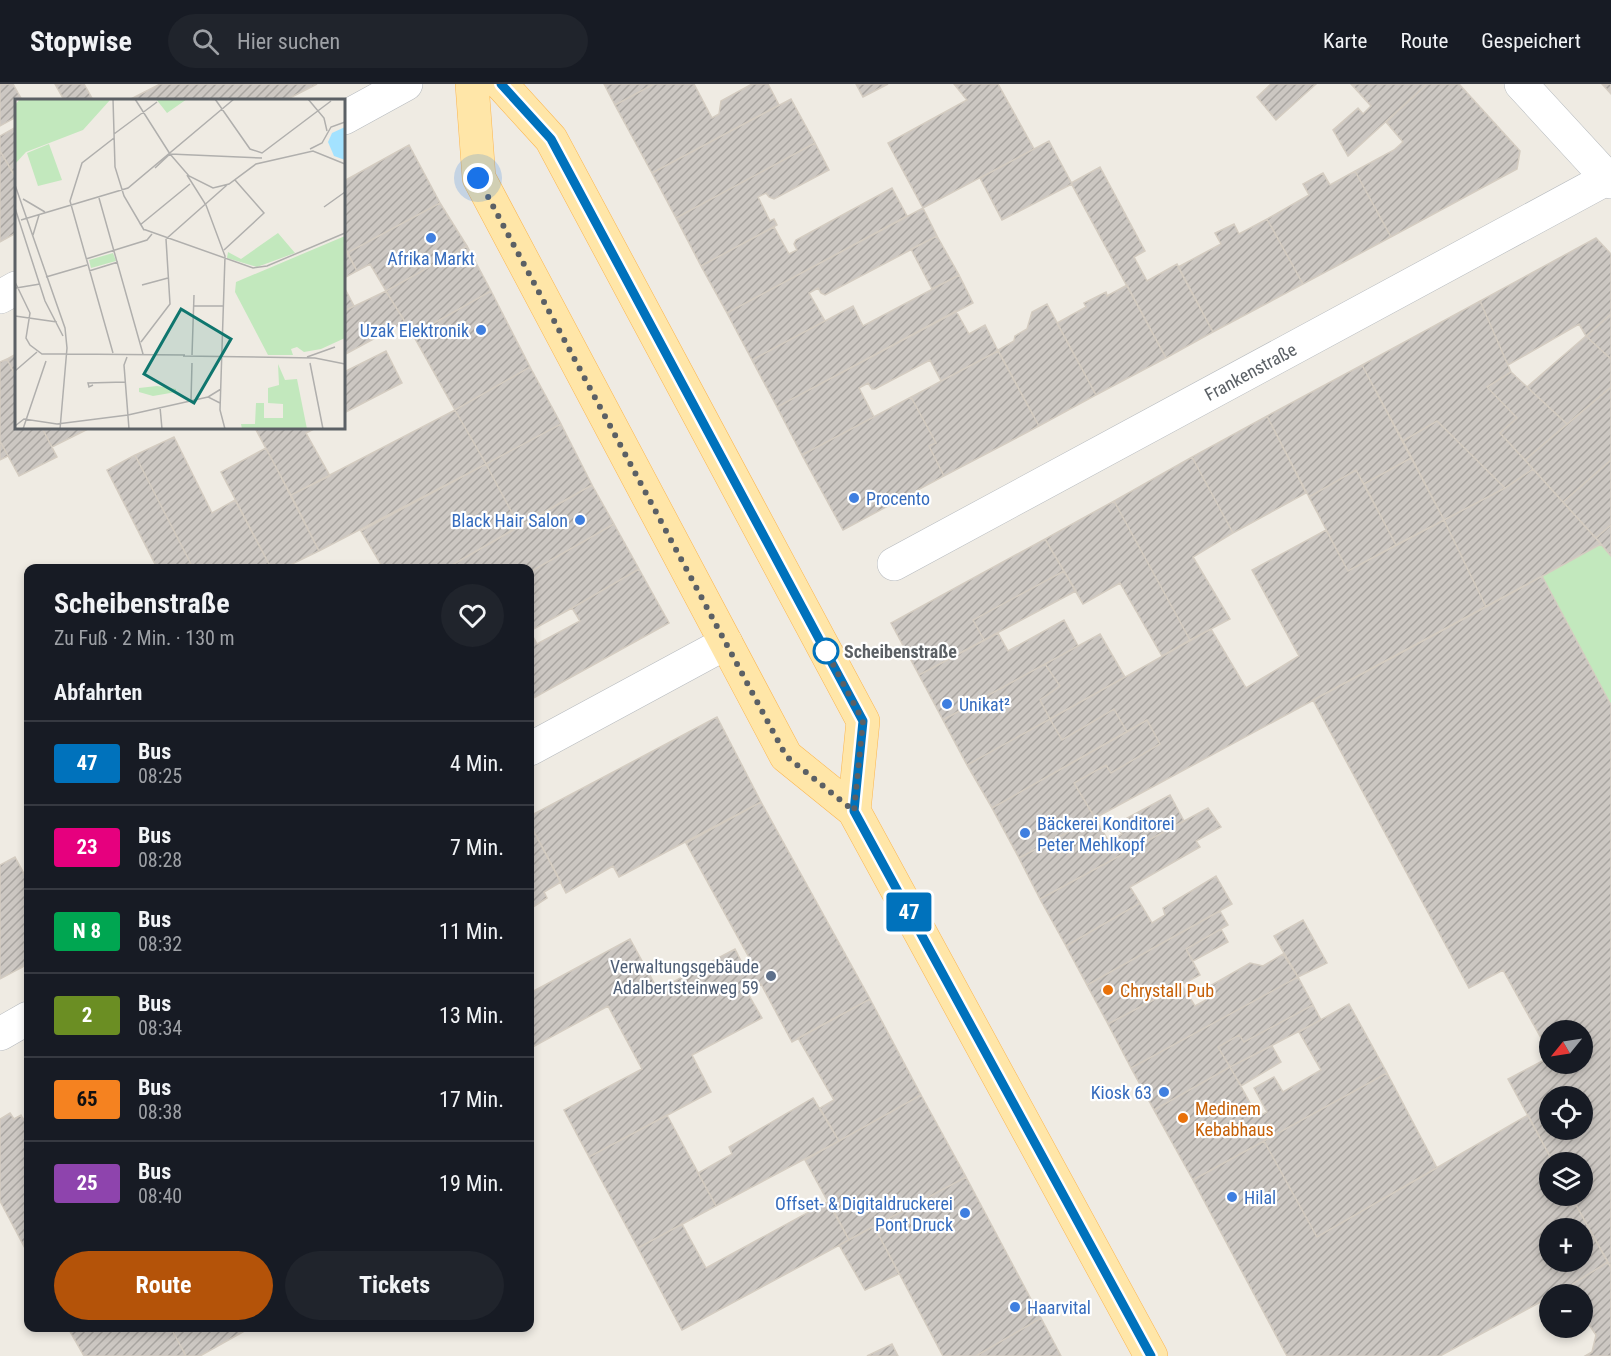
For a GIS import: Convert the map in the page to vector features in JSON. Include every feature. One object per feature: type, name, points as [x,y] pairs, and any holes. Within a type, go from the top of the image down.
[{"type":"main road","points":[[472,84],[478,178],[786,756],[854,811],[1151,1356]]},
{"type":"main road","points":[[501,84],[551,139],[863,721],[854,811]]},
{"type":"street","points":[[345,117],[406,84]]},
{"type":"street","points":[[1521,84],[1609,180]]},
{"type":"street","name":"Frankenstraße","points":[[894,564],[1609,180]]},
{"type":"street","points":[[0,297],[15,289]]},
{"type":"street","points":[[534,747],[726,643]]},
{"type":"street","points":[[0,1034],[24,1020]]},
{"type":"green space","points":[[1601,544],[1611,556],[1611,705],[1542,576]]},
{"type":"building","points":[[0,84],[13,84],[21,99],[15,99],[15,118],[0,126]]},
{"type":"building","points":[[55,84],[84,84],[92,99],[63,99]]},
{"type":"building","points":[[160,84],[317,84],[288,99],[131,99]]},
{"type":"building","points":[[604,84],[654,84],[615,105]]},
{"type":"building","points":[[654,84],[694,84],[712,118],[719,114],[721,101],[752,84],[768,84],[779,105],[652,173],[615,105]]},
{"type":"building","points":[[856,84],[888,84],[863,97]]},
{"type":"building","points":[[954,84],[998,84],[1034,149],[923,208],[888,143],[967,100]]},
{"type":"building","points":[[1271,84],[1316,84],[1276,120],[1257,97]]},
{"type":"building","points":[[1351,84],[1427,84],[1348,156],[1333,130],[1358,108],[1363,114],[1371,106]]},
{"type":"building","points":[[1427,84],[1459,84],[1520,151],[1517,169],[1391,237],[1355,171],[1394,150],[1403,142],[1386,122]]},
{"type":"building","points":[[1602,84],[1611,84],[1611,94]]},
{"type":"building","points":[[791,99],[815,143],[676,218],[652,173]]},
{"type":"building","points":[[15,128],[15,176],[0,151],[0,136]]},
{"type":"building","points":[[1049,141],[1072,184],[1002,220],[980,178]]},
{"type":"building","points":[[815,143],[829,170],[774,199],[766,193],[758,197],[770,221],[774,219],[777,225],[701,266],[676,218]]},
{"type":"building","points":[[409,145],[440,203],[347,253],[345,248],[345,180]]},
{"type":"building","points":[[0,151],[15,176],[15,234],[0,242]]},
{"type":"building","points":[[1100,167],[1145,251],[1134,257],[1147,281],[1177,264],[1213,332],[1166,358],[1071,183]]},
{"type":"building","points":[[1355,171],[1391,237],[1303,284],[1267,219],[1309,195],[1303,184],[1323,173],[1330,185]]},
{"type":"building","points":[[892,188],[907,216],[727,313],[701,266],[774,227],[789,254],[797,250],[794,244],[796,240]]},
{"type":"building","points":[[440,203],[467,246],[386,291],[370,264],[357,271],[347,253]]},
{"type":"building","points":[[923,208],[937,236],[825,295],[818,288],[809,293],[825,321],[752,360],[727,313]]},
{"type":"building","points":[[1267,219],[1303,284],[1213,332],[1178,267],[1221,244],[1215,233],[1234,224],[1239,234]]},
{"type":"building","points":[[937,236],[959,275],[932,289],[911,249]]},
{"type":"building","points":[[1596,238],[1611,254],[1611,314],[1586,336],[1579,324],[1508,365],[1480,301]]},
{"type":"building","points":[[467,246],[491,291],[413,335],[386,291]]},
{"type":"building","points":[[345,247],[357,271],[345,277]]},
{"type":"building","points":[[959,275],[973,303],[777,407],[752,360],[853,306],[863,326]]},
{"type":"building","points":[[1127,285],[1166,358],[1096,395],[1057,323],[1086,307],[1084,303],[1106,292],[1107,296]]},
{"type":"building","points":[[345,289],[354,306],[345,310]]},
{"type":"building","points":[[386,291],[405,322],[345,354],[345,311]]},
{"type":"building","points":[[491,291],[530,367],[455,410],[413,335]]},
{"type":"building","points":[[1480,301],[1511,372],[1487,387],[1517,418],[1500,433],[1533,469],[1505,488],[1437,421],[1403,441],[1362,365]]},
{"type":"building","points":[[1047,304],[1096,395],[1039,426],[998,350],[1014,341],[1015,336],[1027,329],[1032,312]]},
{"type":"building","points":[[956,311],[969,334],[985,325],[998,351],[941,381],[930,360],[875,389],[872,389],[868,383],[859,388],[874,417],[802,455],[777,407]]},
{"type":"building","points":[[1611,314],[1611,359],[1586,336]]},
{"type":"building","points":[[1586,336],[1611,359],[1611,387],[1567,424],[1527,387]]},
{"type":"building","points":[[386,351],[402,383],[345,412],[345,372]]},
{"type":"building","points":[[998,351],[1039,426],[944,476],[929,446],[936,443],[911,397]]},
{"type":"building","points":[[15,355],[15,375],[7,359]]},
{"type":"building","points":[[7,359],[15,375],[15,429],[43,429],[57,457],[19,476],[0,441],[0,362]]},
{"type":"building","points":[[1362,365],[1411,458],[1364,484],[1356,470],[1309,497],[1267,416]]},
{"type":"building","points":[[530,367],[561,424],[486,464],[455,410]]},
{"type":"building","points":[[1511,372],[1567,424],[1525,460],[1500,433],[1517,418],[1487,387]]},
{"type":"building","points":[[1611,387],[1611,460],[1563,502],[1525,460]]},
{"type":"building","points":[[911,397],[936,443],[929,446],[944,476],[843,530],[802,455]]},
{"type":"building","points":[[455,410],[486,464],[319,551],[291,495]]},
{"type":"building","points":[[1267,416],[1306,493],[1233,533],[1192,457]]},
{"type":"building","points":[[1437,421],[1505,488],[1444,520],[1403,441]]},
{"type":"building","points":[[561,424],[592,485],[519,526],[486,464]]},
{"type":"building","points":[[43,429],[88,429],[52,447]]},
{"type":"building","points":[[256,429],[314,429],[306,433],[330,476],[291,495]]},
{"type":"building","points":[[174,437],[212,513],[235,500],[269,564],[191,564],[135,455]]},
{"type":"building","points":[[0,441],[8,456],[0,460]]},
{"type":"building","points":[[266,448],[319,551],[292,564],[269,564],[221,472]]},
{"type":"building","points":[[135,455],[191,564],[155,564],[107,470]]},
{"type":"building","points":[[1192,457],[1233,533],[1193,557],[1230,619],[1190,640],[1114,501]]},
{"type":"building","points":[[1411,458],[1444,520],[1396,545],[1364,484]]},
{"type":"building","points":[[1611,460],[1611,525],[1596,538],[1563,502]]},
{"type":"building","points":[[486,464],[519,526],[454,564],[381,564],[361,531]]},
{"type":"building","points":[[1533,469],[1601,544],[1486,607],[1444,520],[1505,488]]},
{"type":"building","points":[[1356,470],[1396,545],[1348,571],[1309,497]]},
{"type":"building","points":[[592,485],[614,524],[534,570],[534,564],[454,564]]},
{"type":"building","points":[[1114,501],[1190,640],[1162,656],[1120,583],[1083,604],[1045,539]]},
{"type":"building","points":[[1444,520],[1486,607],[1095,818],[1074,783],[1106,765],[1111,773],[1160,744],[1147,720],[1127,732],[1114,709],[1062,740],[1050,719],[1211,629],[1246,688],[1299,656],[1252,570],[1326,530],[1348,571]]},
{"type":"building","points":[[614,524],[639,569],[534,629],[534,570]]},
{"type":"building","points":[[1611,525],[1611,556],[1596,538]]},
{"type":"building","points":[[1045,539],[1064,571],[973,620],[984,640],[919,675],[891,623]]},
{"type":"building","points":[[639,569],[669,623],[534,698],[534,638],[537,644],[580,621],[572,608]]},
{"type":"building","points":[[1064,571],[1076,591],[984,640],[973,620]]},
{"type":"building","points":[[1542,576],[1611,705],[1611,1268],[1593,1236],[1593,1218],[1583,1218],[1577,1206],[1593,1206],[1593,1152],[1548,1152],[1541,1140],[1593,1140],[1593,1086],[1539,1086],[1539,1136],[1508,1079],[1539,1063],[1539,1074],[1593,1074],[1593,1020],[1539,1020],[1539,1034],[1503,970],[1469,988],[1313,700]]},
{"type":"building","points":[[1064,620],[1078,646],[943,720],[919,675],[998,633],[1008,651]]},
{"type":"building","points":[[1100,634],[1125,677],[1050,719],[1040,700],[1060,686],[1045,664]]},
{"type":"building","points":[[1045,664],[1060,686],[1040,700],[1050,719],[967,765],[943,720]]},
{"type":"building","points":[[1114,709],[1127,732],[992,808],[967,765],[1050,719],[1062,740]]},
{"type":"building","points":[[717,717],[761,802],[619,877],[613,866],[566,893],[534,832],[534,814]]},
{"type":"building","points":[[1147,720],[1160,744],[1111,773],[1106,765],[1074,783],[1095,818],[1019,858],[992,808]]},
{"type":"building","points":[[1170,795],[1184,821],[1040,899],[1019,858],[1095,818],[1109,842],[1122,834],[1116,824]]},
{"type":"building","name":"Verwaltungsgebäude Adalbertsteinweg 59","points":[[761,802],[870,999],[792,1042],[761,984],[747,992],[762,1018],[692,1055],[711,1092],[589,1157],[564,1110],[642,1069],[608,1006],[534,1046],[534,991],[630,939],[658,990],[735,949],[744,967],[752,963],[686,843]]},
{"type":"building","points":[[1208,808],[1221,827],[1196,841],[1200,847],[1130,887],[1140,903],[1066,946],[1040,899]]},
{"type":"building","points":[[534,831],[561,882],[544,892],[547,898],[534,906]]},
{"type":"building","points":[[15,857],[24,874],[24,966],[0,979],[0,865]]},
{"type":"building","points":[[1216,876],[1232,904],[1087,985],[1066,946],[1140,903],[1152,923],[1165,915],[1163,908]]},
{"type":"building","points":[[1220,911],[1228,925],[1186,949],[1200,975],[1108,1024],[1087,985]]},
{"type":"building","points":[[1303,920],[1327,963],[1298,977],[1274,936]]},
{"type":"building","points":[[1221,929],[1228,942],[1193,961],[1186,949]]},
{"type":"building","points":[[1283,954],[1298,977],[1131,1068],[1108,1024],[1182,985],[1195,1006],[1206,1000],[1210,986],[1250,963],[1263,966]]},
{"type":"building","points":[[1298,977],[1313,1005],[1244,1042],[1239,1035],[1218,1047],[1230,1067],[1154,1110],[1131,1068]]},
{"type":"building","points":[[870,999],[921,1095],[839,1141],[820,1108],[834,1100],[798,1038]]},
{"type":"building","points":[[1349,1004],[1387,1073],[1193,1180],[1154,1110],[1230,1067],[1258,1117],[1267,1112],[1254,1088],[1274,1077],[1283,1092],[1321,1070],[1299,1032]]},
{"type":"building","points":[[1313,1005],[1321,1020],[1230,1067],[1218,1047],[1239,1035],[1244,1042]]},
{"type":"building","points":[[1272,1046],[1281,1062],[1241,1086],[1230,1067]]},
{"type":"building","points":[[1387,1073],[1437,1168],[1317,1237],[1264,1141]]},
{"type":"building","points":[[921,1095],[966,1177],[849,1240],[805,1160]]},
{"type":"building","points":[[813,1098],[839,1141],[716,1206],[698,1173],[732,1154],[729,1147]]},
{"type":"building","points":[[10,1113],[14,1119],[21,1115],[24,1118],[24,1246],[0,1201],[0,1119]]},
{"type":"building","points":[[667,1115],[716,1206],[638,1248],[589,1157]]},
{"type":"building","points":[[1528,1115],[1539,1140],[1541,1140],[1548,1152],[1539,1152],[1539,1206],[1577,1206],[1583,1218],[1539,1218],[1539,1272],[1592,1272],[1572,1284],[1539,1284],[1539,1303],[1440,1356],[1287,1356],[1193,1180],[1264,1141],[1317,1237]]},
{"type":"building","points":[[966,1177],[1041,1318],[976,1356],[943,1356],[874,1226]]},
{"type":"building","points":[[829,1201],[849,1240],[682,1330],[638,1248],[682,1224],[706,1268]]},
{"type":"building","points":[[874,1226],[899,1274],[865,1290],[839,1245]]},
{"type":"building","points":[[1593,1235],[1608,1262],[1593,1271]]},
{"type":"building","points":[[1608,1262],[1611,1268],[1611,1356],[1585,1356],[1592,1352],[1596,1335],[1593,1330],[1593,1284],[1572,1284]]},
{"type":"building","points":[[1041,1318],[1061,1356],[976,1356]]},
{"type":"building","points":[[70,1332],[173,1332],[186,1356],[84,1356]]},
{"type":"building","points":[[173,1332],[243,1332],[200,1356],[186,1356]]},
{"type":"building","points":[[892,1344],[898,1356],[867,1356]]},
{"type":"bus line","name":"47","points":[[501,84],[551,139],[863,721],[854,811],[1151,1356]]},
{"type":"place","name":"Afrika Markt","points":[[431,238]]},
{"type":"place","name":"Uzak Elektronik","points":[[481,330]]},
{"type":"place","name":"Procento","points":[[854,498]]},
{"type":"place","name":"Black Hair Salon","points":[[580,520]]},
{"type":"place","name":"Scheibenstraße","points":[[826,651]]},
{"type":"place","name":"Unikat²","points":[[947,704]]},
{"type":"place","name":"Bäckerei Konditorei Peter Mehlkopf","points":[[1025,833]]},
{"type":"place","name":"Verwaltungsgebäude Adalbertsteinweg 59","points":[[771,976]]},
{"type":"place","name":"Chrystall Pub","points":[[1108,990]]},
{"type":"place","name":"Kiosk 63","points":[[1164,1092]]},
{"type":"place","name":"Medinem Kebabhaus","points":[[1183,1118]]},
{"type":"place","name":"Hilal","points":[[1232,1197]]},
{"type":"place","name":"Offset- & Digitaldruckerei Pont Druck","points":[[965,1213]]},
{"type":"place","name":"Haarvital","points":[[1015,1307]]},
{"type":"route","points":[[478,178],[786,756],[854,811],[863,721],[826,651]]}]
